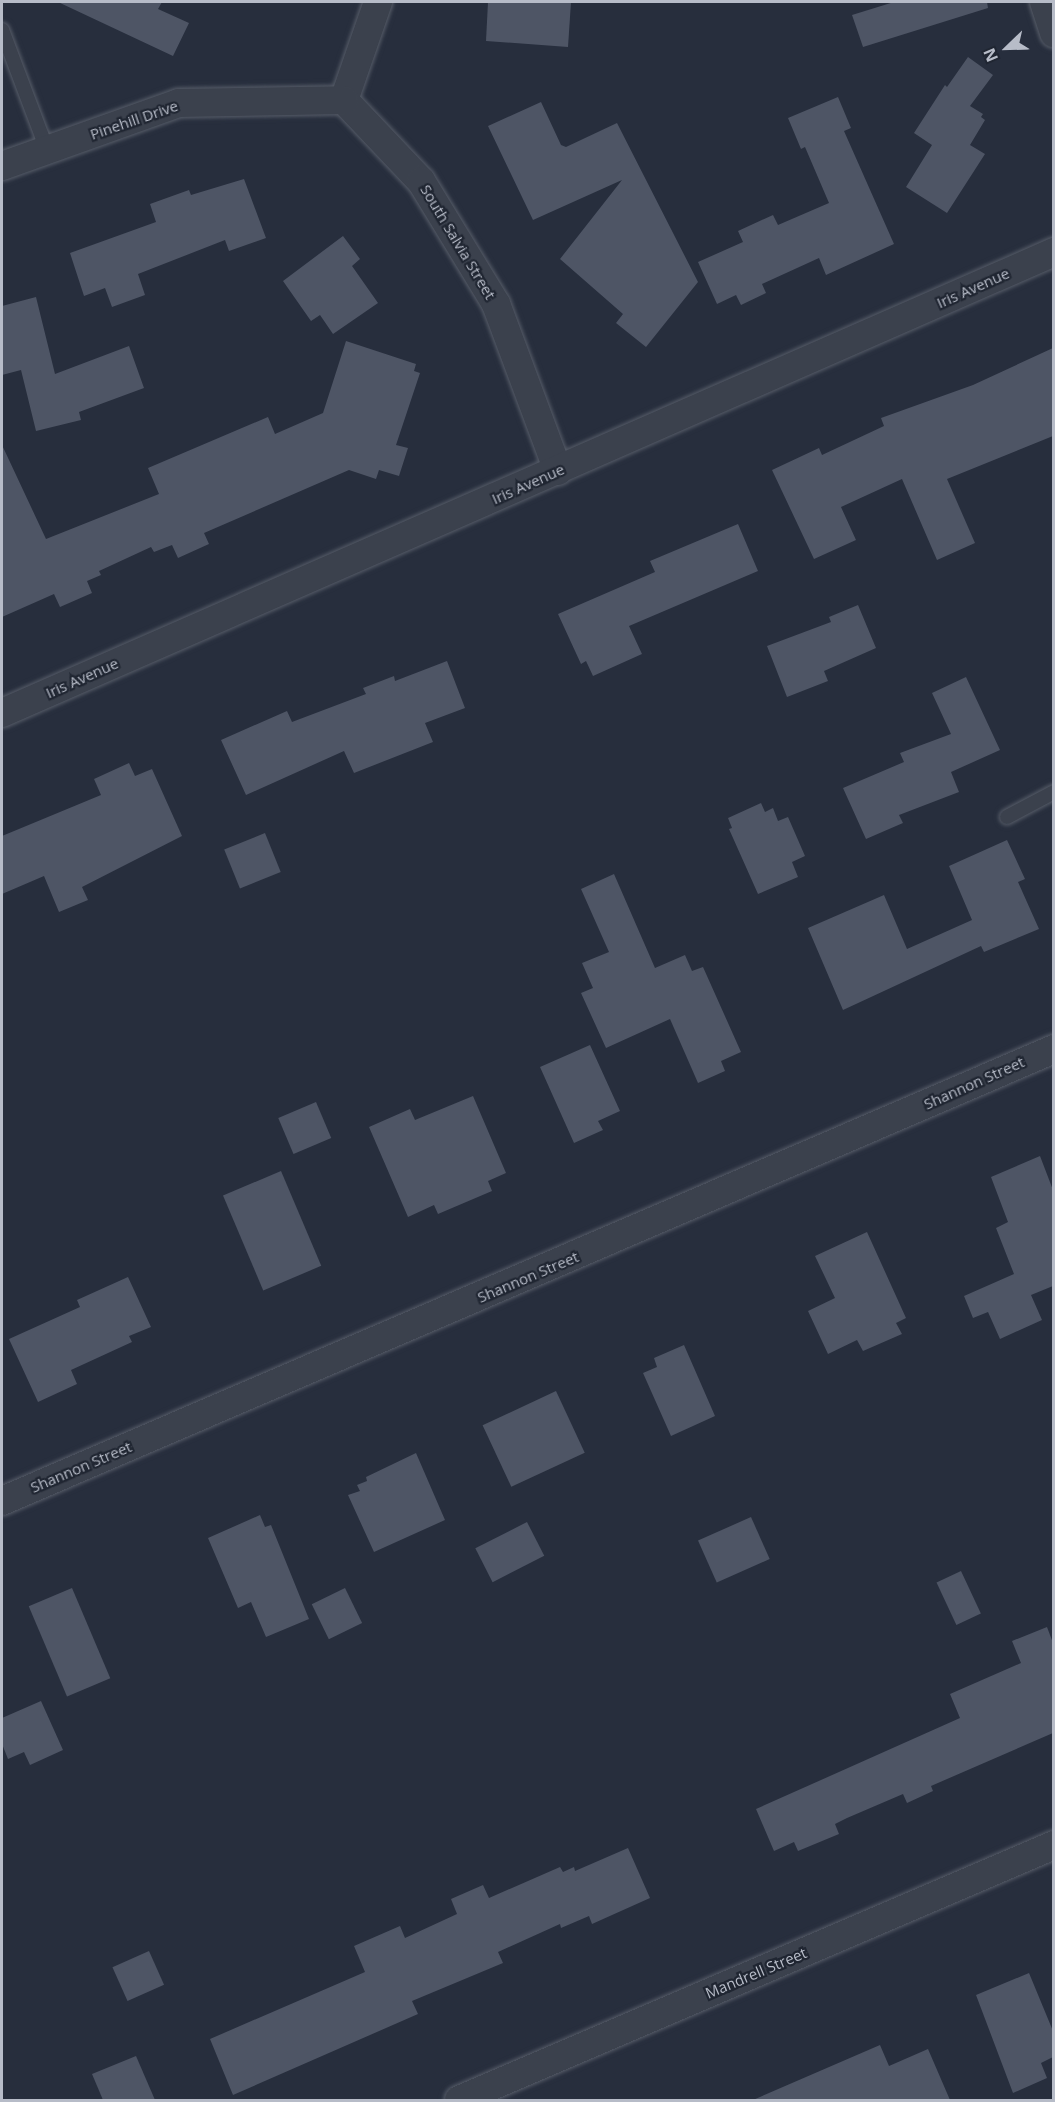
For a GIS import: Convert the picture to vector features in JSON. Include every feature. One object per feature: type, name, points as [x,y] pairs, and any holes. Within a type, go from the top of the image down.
[{"type":"street","points":[[344,100],[378,2]]},
{"type":"street","points":[[1044,2],[1053,33]]},
{"type":"street","name":"Pinehill Drive","points":[[2,166],[179,103],[344,100]]},
{"type":"street","name":"South Salvia Street","points":[[344,100],[421,181],[496,304],[558,471]]},
{"type":"street","name":"Iris Avenue","points":[[2,713],[1053,252]]},
{"type":"street","name":"Shannon Street","points":[[2,1501],[1053,1049]]},
{"type":"street","name":"Mandrell Street","points":[[459,2100],[1053,1845]]},
{"type":"lane","points":[[2,30],[46,150]]},
{"type":"lane","points":[[1007,817],[1053,792]]},
{"type":"building","points":[[58,2],[162,2],[158,9],[189,23],[173,56]]},
{"type":"building","points":[[488,2],[571,2],[568,47],[486,41]]},
{"type":"building","points":[[894,2],[987,2],[988,8],[863,47],[852,15]]},
{"type":"building","points":[[968,57],[993,75],[970,106],[983,114],[981,117],[985,120],[970,145],[985,154],[947,213],[906,187],[932,145],[914,133],[945,85],[947,87]]},
{"type":"building","points":[[838,97],[851,128],[844,131],[894,244],[826,275],[819,258],[762,284],[766,293],[741,305],[736,295],[717,304],[698,262],[743,242],[738,231],[773,215],[778,225],[829,203],[805,147],[801,149],[788,118]]},
{"type":"building","points":[[541,102],[561,145],[566,147],[617,123],[698,282],[646,347],[616,323],[623,314],[560,259],[622,180],[533,220],[488,126]]},
{"type":"building","points":[[244,179],[266,238],[229,251],[225,240],[138,274],[145,295],[112,307],[105,288],[84,296],[70,253],[156,222],[150,204],[189,190],[191,195]]},
{"type":"building","points":[[343,236],[360,259],[352,266],[378,303],[333,334],[320,315],[311,321],[283,281]]},
{"type":"building","points":[[36,297],[55,374],[129,346],[144,388],[79,412],[81,420],[36,431],[21,370],[2,375],[2,306]]},
{"type":"building","points":[[346,341],[416,364],[414,371],[420,373],[396,445],[408,448],[399,476],[379,470],[376,479],[349,470],[204,533],[209,544],[178,558],[172,545],[154,552],[151,547],[99,571],[101,575],[87,581],[92,593],[60,607],[54,594],[2,617],[2,445],[46,539],[159,494],[148,468],[268,417],[275,434],[323,413]]},
{"type":"building","points":[[1053,348],[1053,436],[947,479],[975,543],[937,560],[902,479],[841,507],[856,540],[814,559],[772,470],[819,448],[822,455],[884,426],[881,418],[973,385]]},
{"type":"building","points":[[738,524],[758,571],[629,626],[642,654],[593,676],[586,661],[581,664],[558,614],[655,572],[650,561]]},
{"type":"building","points":[[858,605],[876,648],[824,671],[828,681],[787,697],[767,646],[831,622],[829,617]]},
{"type":"building","points":[[447,661],[465,708],[425,723],[433,742],[354,773],[344,751],[246,795],[221,740],[287,711],[292,722],[366,694],[363,688],[394,676],[395,681]]},
{"type":"building","points":[[966,677],[1000,750],[951,772],[959,792],[899,815],[903,823],[866,839],[843,788],[904,762],[900,753],[951,734],[932,693]]},
{"type":"building","points":[[129,763],[135,776],[152,769],[182,836],[82,887],[88,900],[59,912],[44,876],[2,894],[2,836],[101,795],[94,779]]},
{"type":"building","points":[[761,803],[765,812],[773,808],[778,821],[788,817],[805,856],[792,862],[798,877],[758,894],[729,829],[732,828],[728,818]]},
{"type":"building","points":[[265,833],[281,872],[240,888],[224,849]]},
{"type":"building","points":[[1007,840],[1025,879],[1018,882],[1039,929],[984,952],[981,946],[843,1010],[808,928],[884,895],[907,949],[972,920],[949,866]]},
{"type":"building","points":[[614,874],[655,968],[685,955],[692,971],[703,967],[741,1052],[721,1061],[725,1071],[698,1083],[670,1019],[606,1048],[581,993],[593,988],[582,963],[609,952],[581,889]]},
{"type":"building","points":[[590,1045],[620,1111],[598,1121],[603,1130],[574,1143],[540,1067]]},
{"type":"building","points":[[473,1096],[506,1173],[488,1181],[492,1191],[438,1214],[434,1205],[408,1217],[369,1127],[410,1109],[415,1120]]},
{"type":"building","points":[[316,1102],[331,1138],[293,1154],[278,1118]]},
{"type":"building","points":[[1040,1156],[1053,1190],[1053,1286],[1031,1295],[1042,1320],[1000,1339],[988,1312],[973,1318],[964,1296],[1014,1274],[996,1228],[1008,1222],[991,1177]]},
{"type":"building","points":[[281,1171],[321,1266],[263,1290],[223,1196]]},
{"type":"building","points":[[867,1232],[906,1318],[896,1323],[902,1334],[863,1351],[857,1340],[828,1354],[808,1311],[835,1298],[815,1256]]},
{"type":"building","points":[[128,1277],[151,1327],[129,1336],[132,1342],[71,1370],[77,1384],[38,1402],[9,1339],[80,1307],[77,1300]]},
{"type":"building","points":[[684,1345],[715,1416],[671,1436],[643,1373],[657,1367],[654,1358]]},
{"type":"building","points":[[556,1391],[585,1453],[511,1487],[483,1425]]},
{"type":"building","points":[[416,1453],[445,1520],[374,1552],[348,1495],[360,1491],[357,1485],[367,1481],[366,1477]]},
{"type":"building","points":[[260,1515],[265,1527],[271,1525],[309,1619],[266,1637],[251,1602],[238,1608],[208,1538]]},
{"type":"building","points":[[751,1517],[770,1559],[717,1583],[698,1541]]},
{"type":"building","points":[[527,1522],[544,1556],[493,1582],[475,1548]]},
{"type":"building","points":[[961,1571],[981,1614],[956,1625],[937,1582]]},
{"type":"building","points":[[72,1588],[110,1678],[67,1697],[29,1606]]},
{"type":"building","points":[[345,1588],[362,1623],[329,1639],[312,1604]]},
{"type":"building","points":[[1047,1627],[1053,1643],[1053,1733],[931,1786],[933,1791],[907,1803],[903,1794],[847,1818],[835,1824],[839,1834],[798,1851],[794,1842],[774,1851],[756,1809],[960,1718],[950,1694],[1021,1663],[1012,1641]]},
{"type":"building","points":[[41,1701],[63,1750],[30,1765],[24,1752],[8,1759],[2,1744],[2,1718]]},
{"type":"building","points":[[628,1848],[650,1898],[592,1924],[589,1916],[561,1928],[560,1924],[498,1952],[503,1963],[412,2001],[418,2014],[233,2095],[210,2039],[365,1972],[354,1946],[400,1926],[405,1938],[457,1914],[451,1899],[483,1885],[489,1898],[560,1867],[563,1872],[574,1867],[575,1871]]},
{"type":"building","points":[[149,1951],[164,1985],[128,2001],[112,1967]]},
{"type":"building","points":[[1029,1973],[1053,2031],[1053,2057],[1041,2063],[1047,2078],[1013,2093],[976,1995]]},
{"type":"building","points":[[880,2045],[889,2066],[928,2049],[950,2100],[753,2100]]},
{"type":"building","points":[[136,2056],[155,2100],[103,2100],[92,2074]]}]
